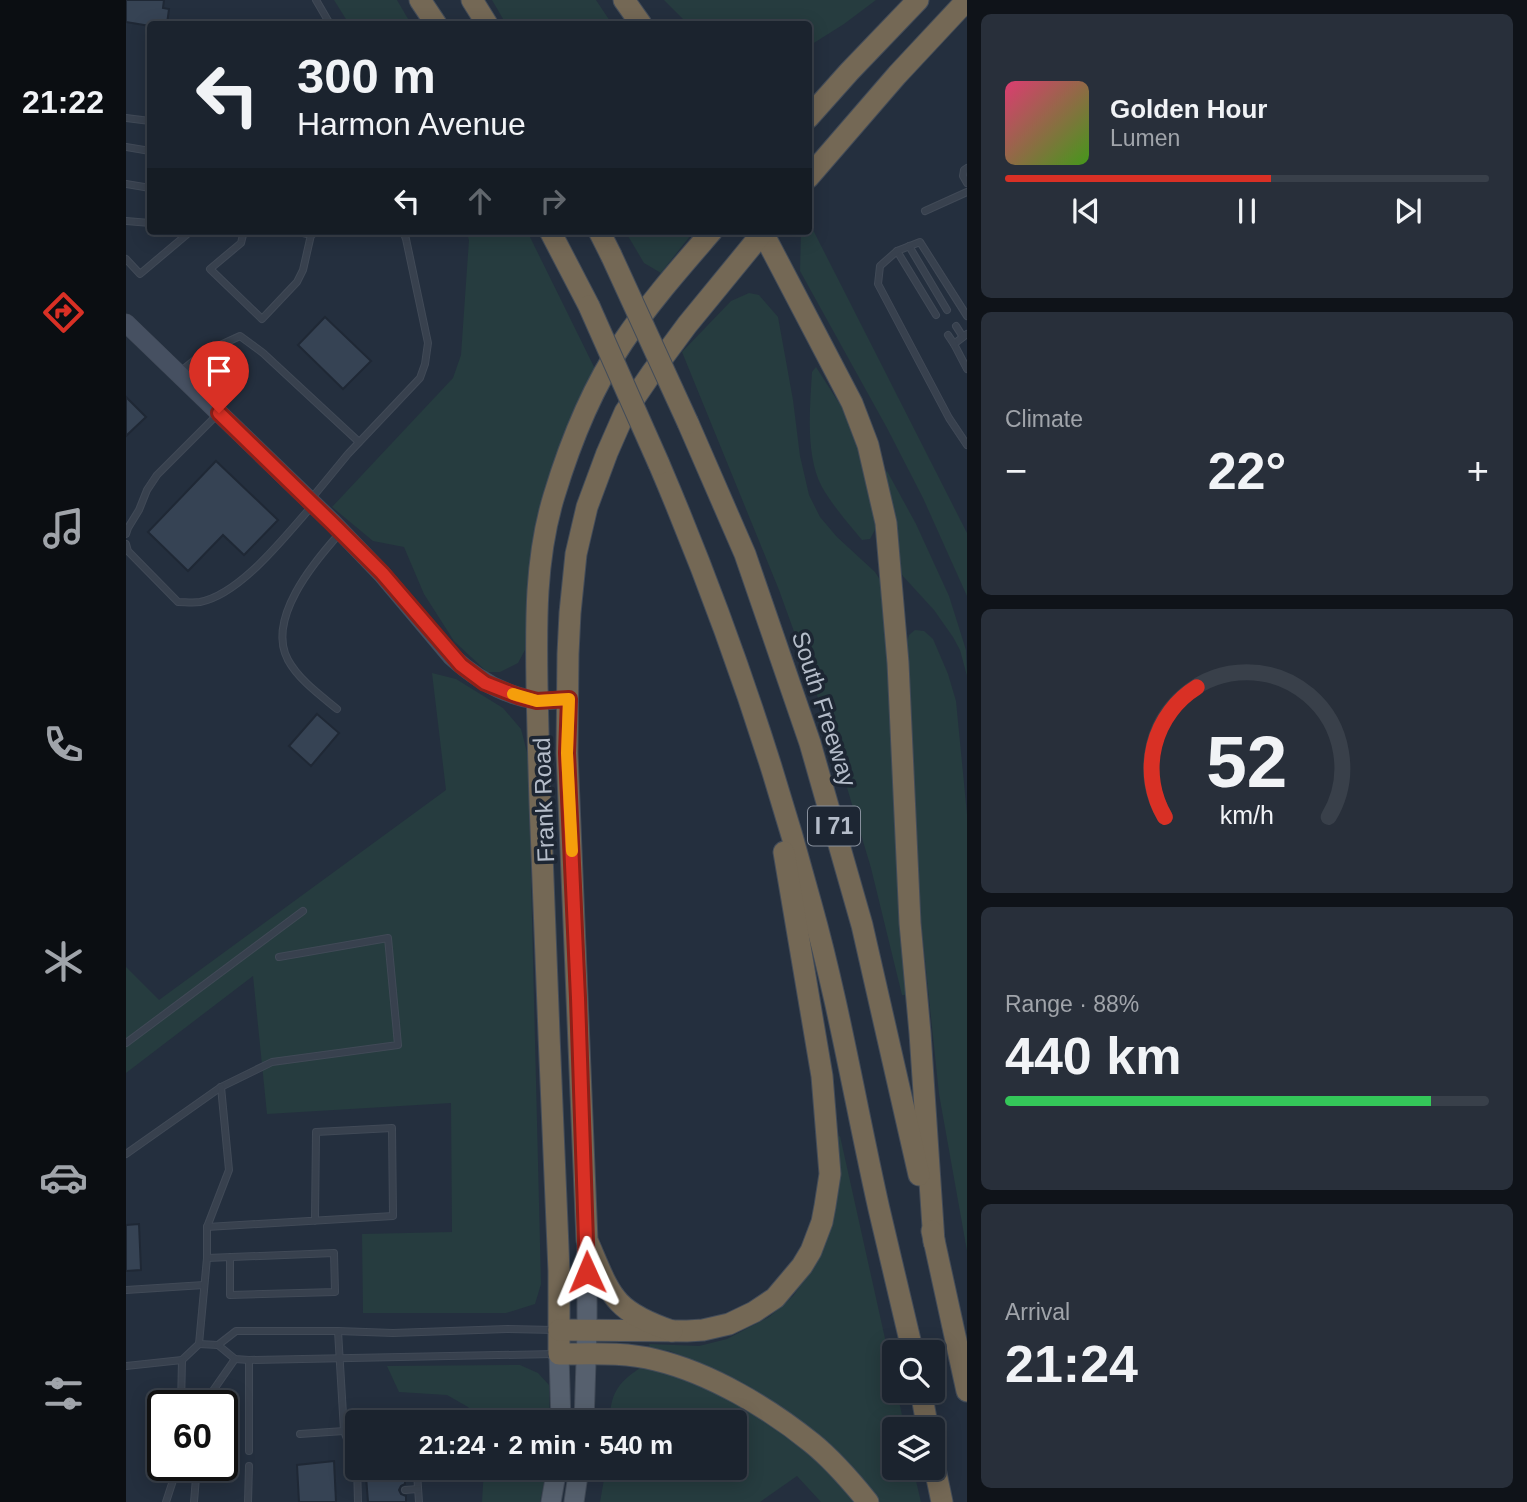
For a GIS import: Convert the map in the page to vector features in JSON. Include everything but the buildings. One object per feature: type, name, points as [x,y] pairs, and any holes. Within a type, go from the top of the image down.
[{"type":"highway","points":[[421,0],[434,21]]},
{"type":"highway","points":[[472,0],[485,21]]},
{"type":"highway","points":[[624,0],[639,21]]},
{"type":"highway","points":[[812,114],[918,0]]},
{"type":"highway","points":[[812,173],[897,75],[967,0]]},
{"type":"highway","points":[[812,96],[858,48],[898,20]]},
{"type":"highway","name":"I 71","points":[[552,235],[589,306],[660,464],[697,557],[768,753],[812,905],[831,983],[910,1340]]},
{"type":"highway","name":"South Freeway","points":[[601,235],[745,554],[810,743],[862,925],[967,1391]]},
{"type":"highway","name":"Frank Road","points":[[559,1354],[559,1271],[538,755],[537,594],[542,556],[553,499],[567,456],[594,392],[622,343],[660,292],[709,235]]},
{"type":"highway","name":"Frank Road","points":[[587,1240],[567,753],[568,654],[576,554],[587,507],[625,412],[687,325],[761,235]]},
{"type":"highway","points":[[765,235],[852,403],[868,445],[886,523],[898,663],[910,923],[934,1242]]},
{"type":"highway","points":[[559,1330],[703,1330],[729,1324],[754,1312],[775,1297],[802,1266],[822,1222],[830,1174],[822,1076],[768,753]]},
{"type":"highway","points":[[587,1240],[612,1295],[621,1306],[649,1323],[672,1331]]},
{"type":"highway","points":[[559,1354],[634,1356],[687,1370],[741,1396],[813,1443],[868,1502]]},
{"type":"highway","points":[[937,1480],[942,1502]]},
{"type":"main road","points":[[126,323],[382,573],[461,665],[501,691],[537,701],[569,699]]},
{"type":"main road","name":"Frank Road","points":[[585,1410],[587,1240]]},
{"type":"main road","name":"Frank Road","points":[[559,1354],[561,1410]]},
{"type":"main road","points":[[551,1502],[555,1480]]},
{"type":"main road","points":[[574,1502],[577,1480]]},
{"type":"lane","points":[[316,0],[328,21]]},
{"type":"lane","points":[[126,117],[147,120]]},
{"type":"lane","points":[[126,147],[147,150]]},
{"type":"lane","points":[[967,168],[963,176],[967,183]]},
{"type":"lane","points":[[126,184],[147,188]]},
{"type":"lane","points":[[925,212],[967,191]]},
{"type":"lane","points":[[126,220],[147,223]]},
{"type":"lane","points":[[126,259],[140,274],[186,235]]},
{"type":"lane","points":[[243,235],[241,243],[210,269],[262,319],[297,282],[303,270],[311,235]]},
{"type":"lane","points":[[126,544],[128,551],[178,602],[200,602],[218,595],[250,574],[359,442],[420,378],[428,343],[404,235]]},
{"type":"lane","points":[[967,316],[920,242],[897,251],[880,266],[878,284],[949,418],[967,446]]},
{"type":"lane","points":[[909,246],[947,310]]},
{"type":"lane","points":[[897,251],[936,316]]},
{"type":"lane","points":[[954,344],[965,336],[956,326]]},
{"type":"lane","points":[[948,335],[967,369]]},
{"type":"lane","points":[[178,374],[203,353],[240,336],[263,353],[359,442]]},
{"type":"lane","points":[[126,534],[157,475],[219,413]]},
{"type":"lane","points":[[337,709],[306,683],[288,661],[281,644],[282,627],[304,575],[341,532]]},
{"type":"lane","points":[[126,1043],[303,911]]},
{"type":"lane","points":[[126,1154],[220,1087],[272,1062],[398,1045],[388,938],[279,957]]},
{"type":"lane","points":[[126,1366],[182,1360],[199,1344],[208,1258],[207,1227],[229,1170],[220,1087]]},
{"type":"lane","points":[[207,1227],[315,1221],[393,1216],[392,1128],[316,1132],[315,1221]]},
{"type":"lane","points":[[208,1258],[230,1257],[334,1254],[335,1292],[230,1295],[230,1257]]},
{"type":"lane","points":[[126,1290],[204,1285]]},
{"type":"lane","points":[[218,1345],[236,1331],[393,1333],[559,1330]]},
{"type":"lane","points":[[300,1434],[344,1431],[338,1331]]},
{"type":"lane","points":[[199,1344],[218,1345],[235,1359],[249,1360],[559,1354]]},
{"type":"lane","points":[[213,1390],[235,1359]]},
{"type":"lane","points":[[181,1390],[182,1360]]},
{"type":"lane","points":[[249,1360],[249,1451]]},
{"type":"lane","points":[[248,1502],[249,1466]]},
{"type":"lane","points":[[357,1480],[358,1502]]},
{"type":"lane","points":[[417,1480],[419,1502]]},
{"type":"lane","points":[[166,1502],[173,1481]]},
{"type":"lane","points":[[194,1502],[196,1481]]},
{"type":"lane","points":[[405,1490],[418,1489]]},
{"type":"lane","points":[[357,1491],[367,1490]]},
{"type":"green space","points":[[334,0],[397,0],[409,21],[347,21]]},
{"type":"green space","points":[[492,0],[596,0],[610,21],[504,21]]},
{"type":"green space","points":[[664,0],[876,0],[812,44],[812,21],[685,21]]},
{"type":"green space","points":[[812,228],[967,533],[967,596],[923,498],[800,271],[801,235],[812,235]]},
{"type":"green space","points":[[467,235],[529,235],[599,377],[533,548],[525,650],[518,663],[500,672],[487,672],[454,641],[424,594],[404,547],[373,541],[332,507],[453,378],[461,355]]},
{"type":"green space","points":[[627,235],[691,235],[661,273],[644,263]]},
{"type":"green space","points":[[749,293],[759,295],[778,317],[800,456],[809,495],[820,517],[837,537],[875,572],[884,586],[907,995],[902,995],[871,868],[831,734],[779,590],[682,352],[731,301]]},
{"type":"green space","points":[[816,367],[848,417],[861,457],[876,528],[870,539],[862,540],[851,527],[826,494],[817,474],[810,431],[812,372]]},
{"type":"green space","points":[[887,471],[916,524],[949,596],[966,650],[967,676],[960,650],[953,637],[934,610],[902,575],[882,476]]},
{"type":"green space","points":[[915,630],[924,631],[933,639],[956,701],[967,814],[967,1251],[939,1094],[921,922],[906,646],[909,635]]},
{"type":"green space","points":[[432,673],[456,679],[503,708],[521,729],[528,756],[541,1284],[535,1304],[506,1313],[363,1313],[362,1234],[452,1232],[451,1103],[267,1114],[253,976],[126,1073],[126,967],[159,1000],[446,790]]},
{"type":"green space","points":[[840,1136],[885,1340],[882,1340],[882,1403],[899,1403],[902,1417],[882,1417],[882,1480],[916,1480],[921,1502],[880,1502],[762,1395],[726,1374],[670,1351],[650,1348],[649,1344],[699,1346],[727,1339],[769,1317],[793,1296],[814,1267],[828,1232],[835,1138]]},
{"type":"green space","points":[[520,1365],[538,1373],[549,1385],[550,1410],[470,1410],[447,1395],[399,1392],[387,1366]]},
{"type":"green space","points":[[640,1368],[654,1368],[709,1390],[747,1410],[610,1410],[613,1397],[625,1379]]},
{"type":"green space","points":[[747,1410],[778,1430],[821,1464],[855,1502],[821,1502],[797,1476],[760,1502],[600,1502],[604,1480],[747,1480]]},
{"type":"green space","points":[[483,1480],[545,1480],[540,1502],[482,1502]]},
{"type":"slow traffic","points":[[513,694],[537,701],[569,699],[567,753],[572,851]]},
{"type":"route","points":[[219,413],[382,573],[461,665],[501,691],[537,701],[569,699],[567,753],[587,1272]]}]
